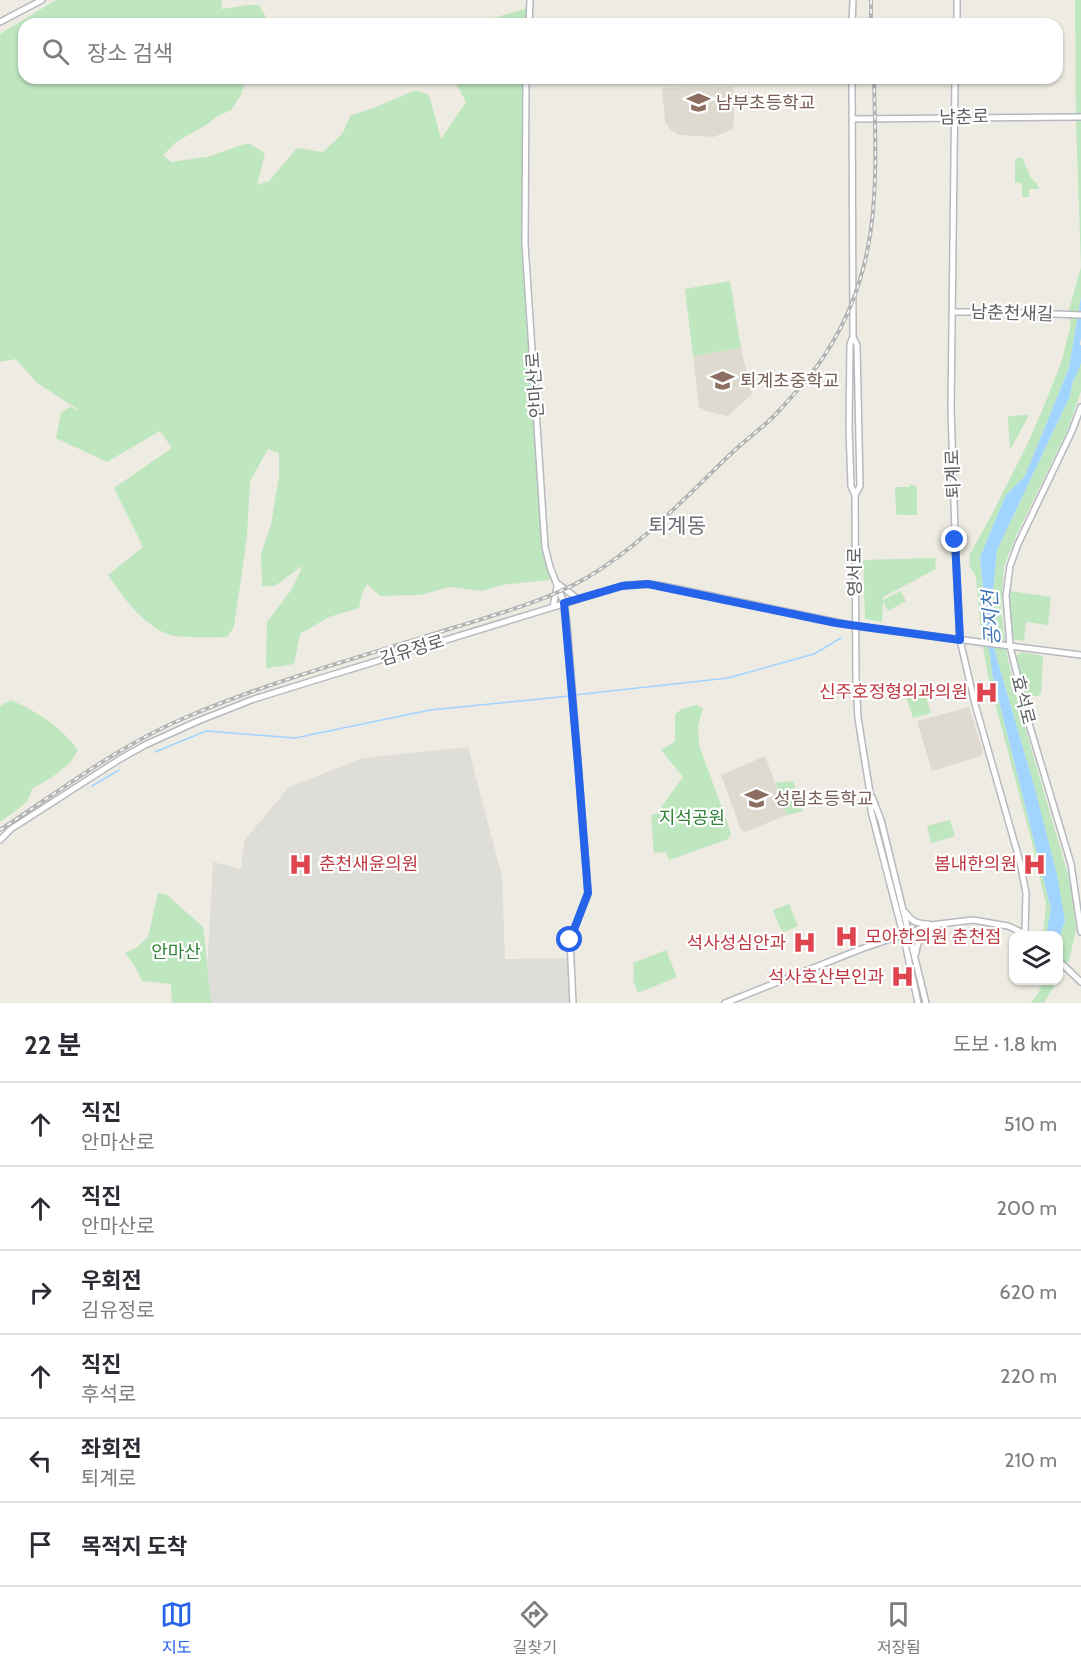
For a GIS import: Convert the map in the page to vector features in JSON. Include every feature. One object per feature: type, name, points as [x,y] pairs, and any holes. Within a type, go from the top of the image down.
[{"type":"street","points":[[0,22],[42,0]]},
{"type":"street","points":[[529,18],[530,0]]},
{"type":"street","points":[[852,0],[852,18]]},
{"type":"street","points":[[957,0],[957,18]]},
{"type":"street","name":"안마산로","points":[[526,84],[525,243],[545,547],[564,603],[588,893],[570,940],[573,1003]]},
{"type":"street","name":"영서로","points":[[852,84],[853,337],[850,344],[849,429],[851,486],[855,495],[858,718],[872,811],[906,933],[919,970],[926,1003]]},
{"type":"street","name":"퇴계로","points":[[956,84],[951,421],[960,640],[975,704],[1020,862],[1026,893],[1028,931]]},
{"type":"street","name":"남춘로","points":[[853,119],[1079,117]]},
{"type":"street","name":"남춘천새길","points":[[952,312],[1081,315]]},
{"type":"street","name":"영서로","points":[[853,337],[857,345],[860,486],[855,495]]},
{"type":"street","name":"효석로","points":[[1081,407],[1010,566],[1006,596],[1007,645],[1071,864],[1081,932]]},
{"type":"street","points":[[553,607],[557,584],[578,599]]},
{"type":"street","name":"김유정로","points":[[0,840],[11,830],[84,781],[145,745],[198,721],[254,699],[622,586],[648,584],[855,626],[1081,654]]},
{"type":"street","name":"영서로","points":[[897,898],[903,908],[918,1003]]},
{"type":"street","points":[[903,908],[912,921],[922,924],[973,920],[1008,926],[1020,931]]},
{"type":"street","points":[[724,1003],[906,933],[936,924]]},
{"type":"street","points":[[915,957],[920,938],[936,924]]},
{"type":"street","points":[[1063,965],[1081,982]]},
{"type":"street","points":[[911,970],[914,966],[919,970]]},
{"type":"shaded area","name":"남부초등학교","points":[[733,87],[733,129],[714,137],[679,135],[670,129],[665,121],[662,88]]},
{"type":"shaded area","name":"퇴계초중학교","points":[[741,348],[752,394],[728,416],[699,407],[693,356]]},
{"type":"shaded area","points":[[969,707],[983,752],[981,756],[932,771],[917,721]]},
{"type":"shaded area","points":[[468,747],[502,877],[505,959],[570,958],[573,1003],[212,1003],[207,972],[213,862],[241,869],[244,841],[289,787],[363,758]]},
{"type":"shaded area","name":"성림초등학교","points":[[765,756],[787,815],[745,832],[741,830],[721,775]]},
{"type":"green space","points":[[56,0],[222,0],[221,9],[259,5],[267,18],[26,18]]},
{"type":"green space","points":[[1075,0],[1081,0],[1081,267],[1076,121]]},
{"type":"green space","points":[[528,8],[528,18],[493,18]]},
{"type":"green space","points":[[18,23],[18,84],[247,84],[244,85],[241,95],[231,110],[176,142],[163,155],[171,162],[207,157],[248,143],[265,153],[257,185],[269,181],[297,148],[323,152],[342,134],[351,115],[416,90],[429,95],[441,139],[466,102],[456,84],[529,84],[528,291],[541,549],[550,580],[501,585],[483,591],[450,587],[420,595],[380,596],[367,584],[362,593],[359,608],[329,617],[300,634],[294,664],[266,668],[267,622],[292,589],[303,565],[275,586],[262,586],[261,554],[271,525],[279,476],[279,453],[268,449],[250,481],[247,537],[234,627],[227,637],[175,636],[165,633],[145,620],[128,603],[108,575],[143,547],[114,488],[172,448],[160,431],[107,462],[56,438],[61,413],[70,407],[80,411],[36,382],[16,359],[0,362],[0,34]]},
{"type":"green space","points":[[1022,158],[1039,189],[1029,189],[1029,197],[1022,197],[1022,183],[1015,182],[1015,160]]},
{"type":"green space","points":[[1081,267],[1081,297],[1069,368],[1025,476],[1006,495],[980,557],[992,673],[1051,909],[1047,931],[1043,931],[1046,904],[989,680],[982,642],[976,577],[969,565],[970,554],[1026,447],[1061,363],[1071,324],[1068,314]]},
{"type":"green space","points":[[730,281],[741,348],[693,356],[685,289]]},
{"type":"green space","points":[[1081,348],[1081,391],[1068,429],[1016,536],[1004,566],[1001,608],[1006,650],[1018,703],[1071,885],[1076,929],[1069,961],[1063,971],[1061,931],[1065,921],[1035,789],[995,652],[991,612],[997,550],[1070,396]]},
{"type":"green space","points":[[1029,415],[1010,450],[1008,416]]},
{"type":"green space","points":[[911,484],[917,487],[917,515],[897,515],[895,487],[909,487]]},
{"type":"green space","points":[[935,558],[936,569],[883,597],[883,600],[901,591],[906,601],[888,611],[883,601],[882,622],[865,619],[863,560]]},
{"type":"green space","points":[[1010,591],[1051,597],[1048,625],[1026,622],[1024,641],[1013,639],[1009,609]]},
{"type":"green space","points":[[1022,652],[1043,656],[1039,696],[1028,696],[1021,682],[1016,661],[1017,656]]},
{"type":"green space","points":[[924,691],[931,713],[913,718],[906,696]]},
{"type":"green space","points":[[11,700],[48,720],[78,750],[70,763],[33,788],[26,803],[0,822],[0,706]]},
{"type":"green space","name":"지석공원","points":[[696,705],[703,708],[698,726],[699,745],[731,833],[728,839],[669,860],[666,852],[654,853],[651,815],[657,813],[683,777],[661,750],[675,741],[675,714],[682,709]]},
{"type":"green space","points":[[793,781],[803,811],[787,815],[775,783]]},
{"type":"green space","points":[[950,820],[955,836],[931,843],[927,826]]},
{"type":"green space","name":"안마산","points":[[158,893],[167,895],[203,927],[212,1003],[172,1003],[171,984],[142,981],[125,953],[136,948],[148,937]]},
{"type":"green space","points":[[789,904],[798,926],[784,932],[773,910]]},
{"type":"green space","points":[[666,950],[677,977],[638,993],[633,981],[633,963]]},
{"type":"green space","points":[[1041,985],[1055,985],[1044,1003],[1031,1003]]},
{"type":"water","points":[[1081,297],[1081,338],[1070,396],[997,550],[991,612],[995,652],[1035,789],[1057,875],[1065,921],[1061,931],[1047,931],[1051,909],[992,673],[980,557],[1006,495],[1025,476],[1069,368]]},
{"type":"waterway","name":"공지천","points":[[1072,377],[1081,348]]},
{"type":"waterway","name":"공지천","points":[[987,621],[991,647]]},
{"type":"waterway","points":[[574,695],[728,678],[814,654],[841,638]]},
{"type":"waterway","points":[[155,752],[206,731],[295,738],[430,710],[569,696]]},
{"type":"waterway","points":[[92,786],[119,770]]},
{"type":"railway","points":[[871,0],[871,18]]},
{"type":"railway","points":[[0,830],[92,768],[164,727],[220,703],[284,681],[537,601],[588,577],[609,564],[647,533],[781,409],[821,361],[845,320],[858,287],[867,253],[872,220],[875,185],[874,84]]},
{"type":"place","name":"남부초등학교","points":[[698,103]]},
{"type":"place","name":"퇴계초중학교","points":[[722,381]]},
{"type":"place","name":"신주호정형외과의원","points":[[986,692]]},
{"type":"place","name":"성림초등학교","points":[[756,799]]},
{"type":"place","name":"춘천새윤의원","points":[[301,864]]},
{"type":"place","name":"봄내한의원","points":[[1035,864]]},
{"type":"place","name":"모아한의원 춘천점","points":[[847,937]]},
{"type":"place","name":"석사성심안과","points":[[804,943]]},
{"type":"place","name":"석사호산부인과","points":[[902,977]]},
{"type":"district","name":"퇴계동","points":[[677,526]]},
{"type":"route","points":[[570,940],[588,893],[564,603],[622,586],[648,584],[836,623],[960,640],[955,540]]}]
